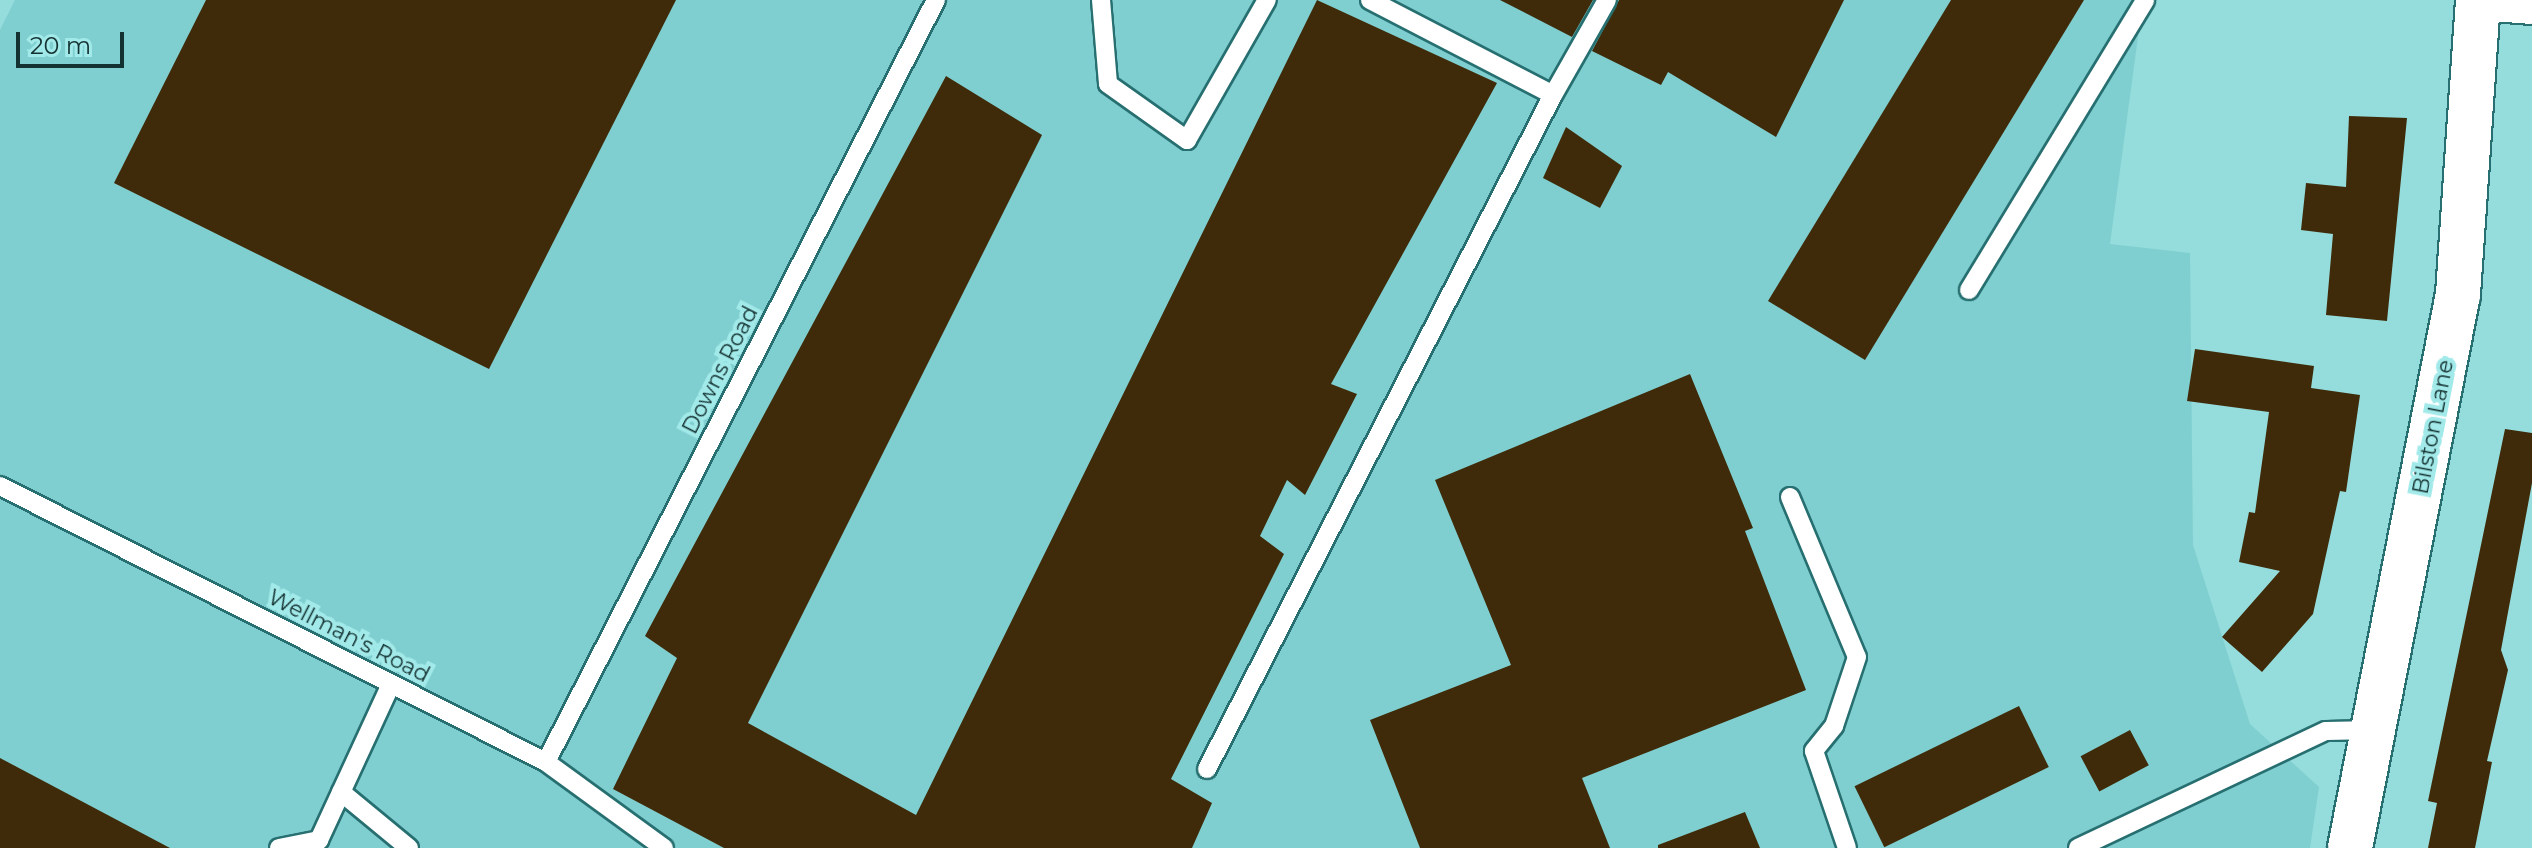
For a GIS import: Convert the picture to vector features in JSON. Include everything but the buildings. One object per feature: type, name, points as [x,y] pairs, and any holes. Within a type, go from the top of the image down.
[{"type":"main road","name":"Bilston Lane","points":[[2350,848],[2458,294],[2479,0]]},
{"type":"street","points":[[2479,0],[2532,5]]},
{"type":"lane","name":"Downs Road","points":[[546,762],[936,0]]},
{"type":"lane","points":[[1101,0],[1108,84],[1187,140],[1267,0]]},
{"type":"lane","points":[[1370,0],[1553,95]]},
{"type":"lane","points":[[1207,769],[1553,95],[1607,0]]},
{"type":"lane","points":[[1969,290],[2145,0]]},
{"type":"lane","name":"Wellman's Road","points":[[0,486],[546,762],[664,848]]},
{"type":"lane","points":[[1790,497],[1857,657],[1834,726],[1814,751],[1847,848]]},
{"type":"lane","points":[[279,848],[319,840],[391,684]]},
{"type":"lane","points":[[2078,848],[2314,736],[2374,730]]},
{"type":"lane","points":[[341,792],[409,848]]},
{"type":"shaded area","points":[[15,0],[2143,0],[2110,244],[2190,253],[2193,545],[2250,724],[2319,787],[2310,848],[0,848],[0,30]]}]
